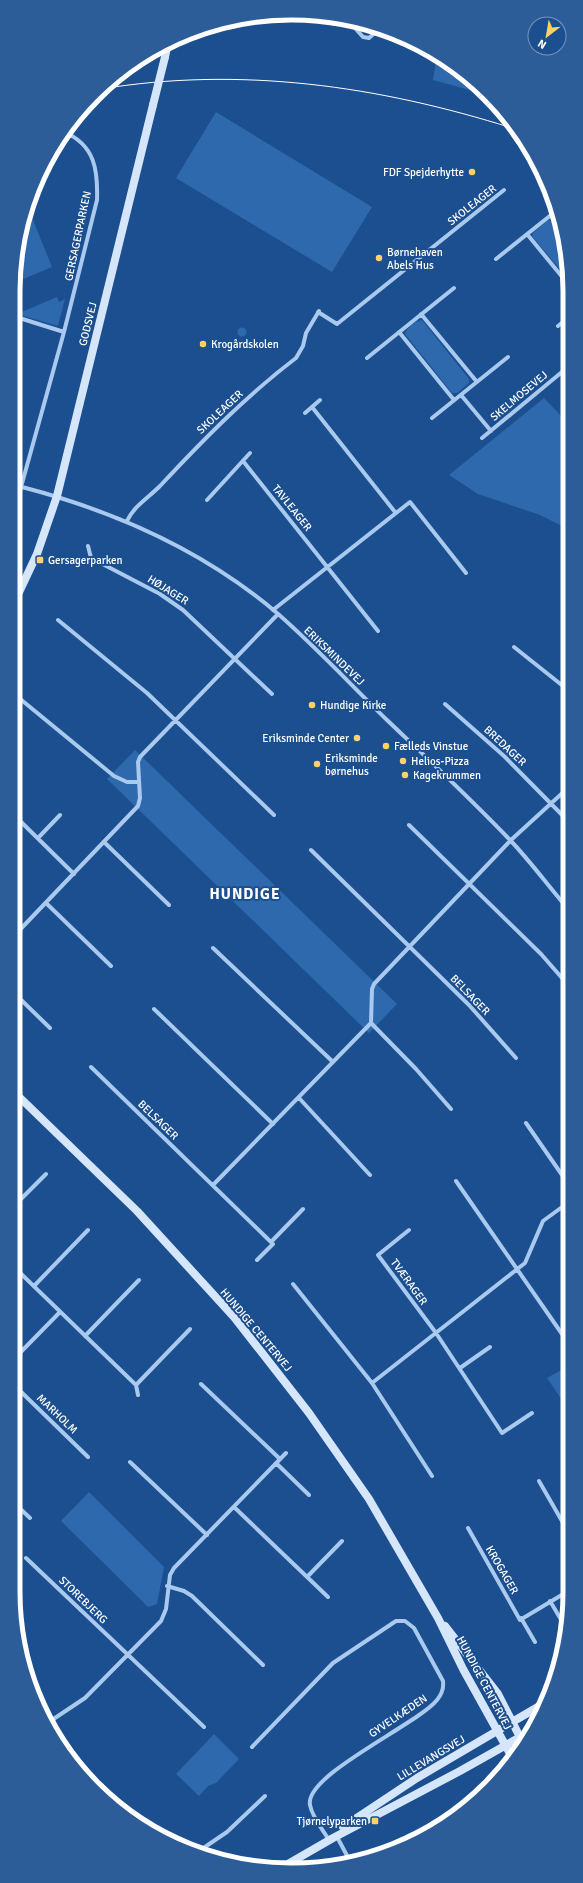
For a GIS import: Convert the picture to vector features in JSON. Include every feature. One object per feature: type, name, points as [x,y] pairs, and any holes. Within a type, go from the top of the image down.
[{"type":"street","points":[[354,27],[363,37],[369,38],[375,33]]},
{"type":"street","name":"GODSVEJ","points":[[20,590],[37,554],[57,496],[166,50]]},
{"type":"street","name":"GERSAGERPARKEN","points":[[20,493],[64,332],[97,200],[98,179],[94,162],[87,149],[70,135]]},
{"type":"street","name":"SKOLEAGER","points":[[127,521],[136,507],[153,493],[228,415],[296,358],[303,346],[306,333],[318,312],[337,324],[504,190]]},
{"type":"street","points":[[496,259],[551,214],[553,216]]},
{"type":"street","points":[[527,234],[562,277]]},
{"type":"street","points":[[367,358],[454,288]]},
{"type":"street","points":[[421,314],[477,382]]},
{"type":"street","points":[[20,318],[64,332]]},
{"type":"street","points":[[558,326],[563,322]]},
{"type":"street","points":[[398,332],[454,400]]},
{"type":"street","points":[[432,418],[508,357]]},
{"type":"street","name":"SKELMOSEVEJ","points":[[482,438],[563,371]]},
{"type":"street","points":[[461,395],[491,431]]},
{"type":"street","points":[[305,413],[320,400]]},
{"type":"street","points":[[312,407],[395,512]]},
{"type":"street","points":[[207,500],[250,453]]},
{"type":"street","name":"TAVLEAGER","points":[[243,461],[378,631]]},
{"type":"street","points":[[22,487],[57,496]]},
{"type":"street","name":"ERIKSMINDEVEJ","points":[[57,496],[127,521],[168,541],[232,580],[278,614],[511,840],[563,903]]},
{"type":"street","points":[[273,610],[395,512],[410,502],[466,573]]},
{"type":"street","name":"HØJAGER","points":[[88,546],[91,558],[160,594],[202,626],[272,694]]},
{"type":"street","points":[[20,930],[138,806],[140,798],[139,760],[278,614]]},
{"type":"street","points":[[58,620],[147,693],[274,815]]},
{"type":"street","points":[[514,647],[563,686]]},
{"type":"street","points":[[20,699],[114,776],[127,782],[139,782]]},
{"type":"street","name":"BREDAGER","points":[[445,704],[504,756],[563,816]]},
{"type":"street","points":[[213,1185],[299,1098],[332,1061],[371,1023],[372,989],[374,984],[511,840],[563,791]]},
{"type":"street","points":[[38,838],[60,815]]},
{"type":"street","points":[[20,821],[74,874]]},
{"type":"street","points":[[409,825],[541,954],[563,979]]},
{"type":"street","points":[[105,842],[169,905]]},
{"type":"street","name":"BELSAGER","points":[[311,850],[469,1005],[516,1058]]},
{"type":"street","points":[[46,903],[111,966]]},
{"type":"street","points":[[213,948],[332,1061]]},
{"type":"street","points":[[20,999],[50,1028]]},
{"type":"street","points":[[154,1009],[273,1124]]},
{"type":"street","points":[[371,1023],[416,1069],[451,1109]]},
{"type":"street","name":"BELSAGER","points":[[91,1067],[271,1242]]},
{"type":"street","points":[[299,1098],[370,1175]]},
{"type":"street","name":"HUNDIGE CENTERVEJ","points":[[20,1099],[136,1211],[234,1317],[309,1413],[369,1500],[438,1618],[463,1669],[510,1752]]},
{"type":"street","points":[[526,1123],[563,1176]]},
{"type":"street","points":[[20,1200],[46,1174]]},
{"type":"street","points":[[456,1181],[562,1334]]},
{"type":"street","points":[[372,1383],[518,1269],[528,1259],[543,1221],[563,1206]]},
{"type":"street","points":[[257,1260],[273,1244],[271,1242],[303,1209]]},
{"type":"street","points":[[34,1286],[88,1230]]},
{"type":"street","name":"TVÆRAGER","points":[[409,1230],[378,1255],[436,1333],[502,1433],[532,1413]]},
{"type":"street","points":[[20,1273],[136,1385],[138,1394]]},
{"type":"street","points":[[85,1336],[139,1280]]},
{"type":"street","points":[[293,1284],[372,1383],[432,1476]]},
{"type":"street","points":[[20,1353],[60,1312]]},
{"type":"street","points":[[136,1385],[190,1329]]},
{"type":"street","points":[[460,1368],[490,1347]]},
{"type":"street","points":[[201,1384],[278,1461],[309,1495]]},
{"type":"street","name":"MARHOLM","points":[[20,1391],[88,1457]]},
{"type":"street","points":[[52,1720],[85,1698],[161,1621],[166,1609],[167,1586],[174,1568],[286,1453]]},
{"type":"street","points":[[130,1462],[207,1535]]},
{"type":"street","points":[[539,1481],[563,1523]]},
{"type":"street","points":[[234,1507],[328,1597]]},
{"type":"street","points":[[20,1509],[30,1518]]},
{"type":"street","name":"KROGAGER","points":[[468,1528],[520,1620],[521,1618],[535,1642]]},
{"type":"street","points":[[307,1577],[342,1541]]},
{"type":"street","name":"STOREBJERG","points":[[26,1558],[204,1727]]},
{"type":"street","points":[[167,1586],[184,1591],[192,1596],[263,1665]]},
{"type":"street","points":[[521,1618],[563,1594]]},
{"type":"street","points":[[550,1601],[561,1620]]},
{"type":"street","name":"HUNDIGE CENTERVEJ","points":[[438,1618],[487,1678],[520,1737]]},
{"type":"street","name":"GYVELKÆDEN","points":[[252,1747],[323,1673],[342,1657],[396,1622],[405,1621],[414,1628],[443,1681],[444,1687],[442,1693],[430,1708],[339,1767],[317,1787],[309,1804],[313,1814],[334,1836]]},
{"type":"street","name":"LILLEVANGSVEJ","points":[[334,1836],[417,1778],[498,1732],[537,1707]]},
{"type":"street","name":"LILLEVANGSVEJ","points":[[290,1863],[334,1836],[506,1745],[517,1742]]},
{"type":"street","points":[[203,1848],[235,1825],[265,1796]]},
{"type":"street","points":[[334,1836],[347,1857]]},
{"type":"shaded area","points":[[436,62],[457,76],[474,90],[473,91],[433,80]]},
{"type":"shaded area","points":[[216,112],[372,207],[332,272],[176,178]]},
{"type":"shaded area","points":[[31,215],[52,267],[21,280],[22,256]]},
{"type":"shaded area","points":[[548,220],[555,224],[561,256],[562,272],[532,236],[533,233]]},
{"type":"shaded area","points":[[57,297],[59,302],[65,299],[58,326],[20,315],[20,313]]},
{"type":"shaded area","points":[[422,320],[469,379],[469,383],[457,393],[452,393],[405,334],[412,325]]},
{"type":"shaded area","points":[[242,327],[247,332],[242,337],[237,332]]},
{"type":"shaded area","points":[[544,398],[563,418],[563,526],[540,515],[478,494],[449,475]]},
{"type":"shaded area","points":[[135,750],[397,1004],[369,1033],[107,779]]},
{"type":"shaded area","points":[[563,1369],[563,1402],[547,1378]]},
{"type":"shaded area","points":[[89,1492],[164,1567],[157,1604],[148,1607],[61,1521]]},
{"type":"shaded area","points":[[214,1734],[239,1759],[216,1783],[208,1786],[199,1796],[176,1774]]},
{"type":"tram line","points":[[111,88],[153,82],[205,79],[257,80],[309,84],[360,91],[411,101],[462,113],[507,127]]},
{"type":"place","name":"FDF Spejderhytte","points":[[472,172]]},
{"type":"place","name":"Børnehaven Abels Hus","points":[[379,258]]},
{"type":"place","name":"Krogårdskolen","points":[[203,344]]},
{"type":"place","name":"Gersagerparken","points":[[40,560]]},
{"type":"place","name":"Hundige Kirke","points":[[312,705]]},
{"type":"place","name":"Eriksminde Center","points":[[357,738]]},
{"type":"place","name":"Fælleds Vinstue","points":[[386,746]]},
{"type":"place","name":"Helios-Pizza","points":[[403,761]]},
{"type":"place","name":"Eriksminde børnehus","points":[[317,764]]},
{"type":"place","name":"Kagekrummen","points":[[405,775]]},
{"type":"place","name":"Tjørnelyparken","points":[[375,1821]]},
{"type":"district","name":"HUNDIGE","points":[[245,894]]}]
